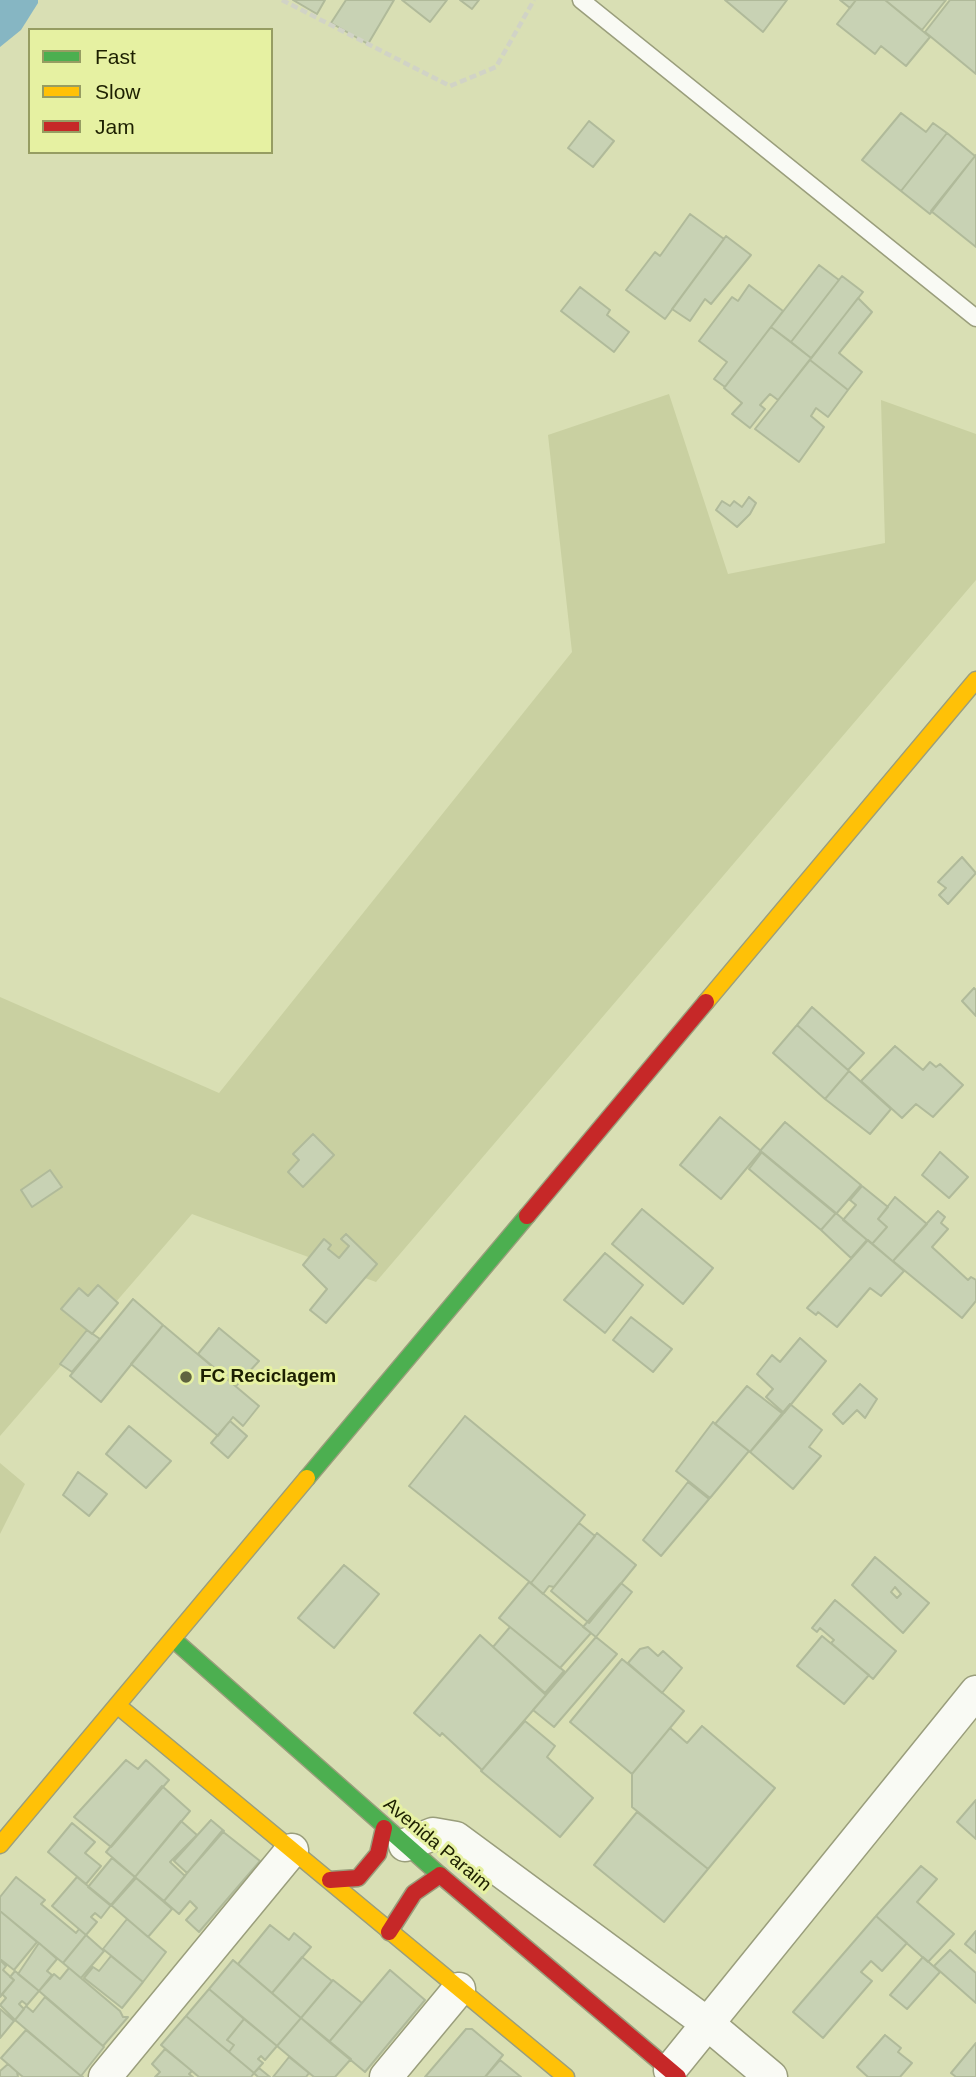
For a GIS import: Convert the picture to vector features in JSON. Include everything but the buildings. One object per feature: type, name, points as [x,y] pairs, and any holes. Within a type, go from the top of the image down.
[{"type":"main road","points":[[0,1845],[976,680]]},
{"type":"main road","name":"Avenida Paraim","points":[[173,1639],[440,1875],[674,2073]]},
{"type":"main road","points":[[117,1706],[566,2077]]},
{"type":"main road","points":[[330,1880],[358,1878],[395,1836]]},
{"type":"main road","points":[[389,1931],[414,1894],[440,1875]]},
{"type":"street","points":[[674,2073],[708,2024],[976,1692]]},
{"type":"street","points":[[395,1836],[433,1834],[456,1838],[708,2024],[771,2077]]},
{"type":"street","points":[[105,2077],[292,1850]]},
{"type":"street","points":[[386,2077],[459,1989]]},
{"type":"lane","points":[[580,0],[976,318]]},
{"type":"path","points":[[282,0],[450,86],[496,67],[534,0]]},
{"type":"green space","points":[[669,394],[728,574],[885,543],[881,400],[976,434],[976,580],[376,1282],[192,1214],[0,1436],[0,997],[219,1093],[572,652],[548,435]]},
{"type":"green space","points":[[0,1463],[25,1484],[0,1534]]},
{"type":"water","points":[[0,0],[38,0],[38,3],[21,30],[0,47]]},
{"type":"traffic: fast","points":[[307,1478],[527,1216]]},
{"type":"traffic: fast","points":[[173,1639],[440,1875]]},
{"type":"traffic: slow","points":[[706,1002],[976,680]]},
{"type":"traffic: slow","points":[[0,1845],[307,1478]]},
{"type":"traffic: slow","points":[[117,1705],[566,2077]]},
{"type":"traffic: jam","points":[[527,1216],[706,1002]]},
{"type":"traffic: jam","points":[[330,1880],[358,1878],[378,1854],[384,1828]]},
{"type":"traffic: jam","points":[[440,1875],[678,2077]]},
{"type":"traffic: jam","points":[[389,1932],[414,1893],[440,1875]]},
{"type":"place","name":"FC Reciclagem","points":[[186,1377]]}]
